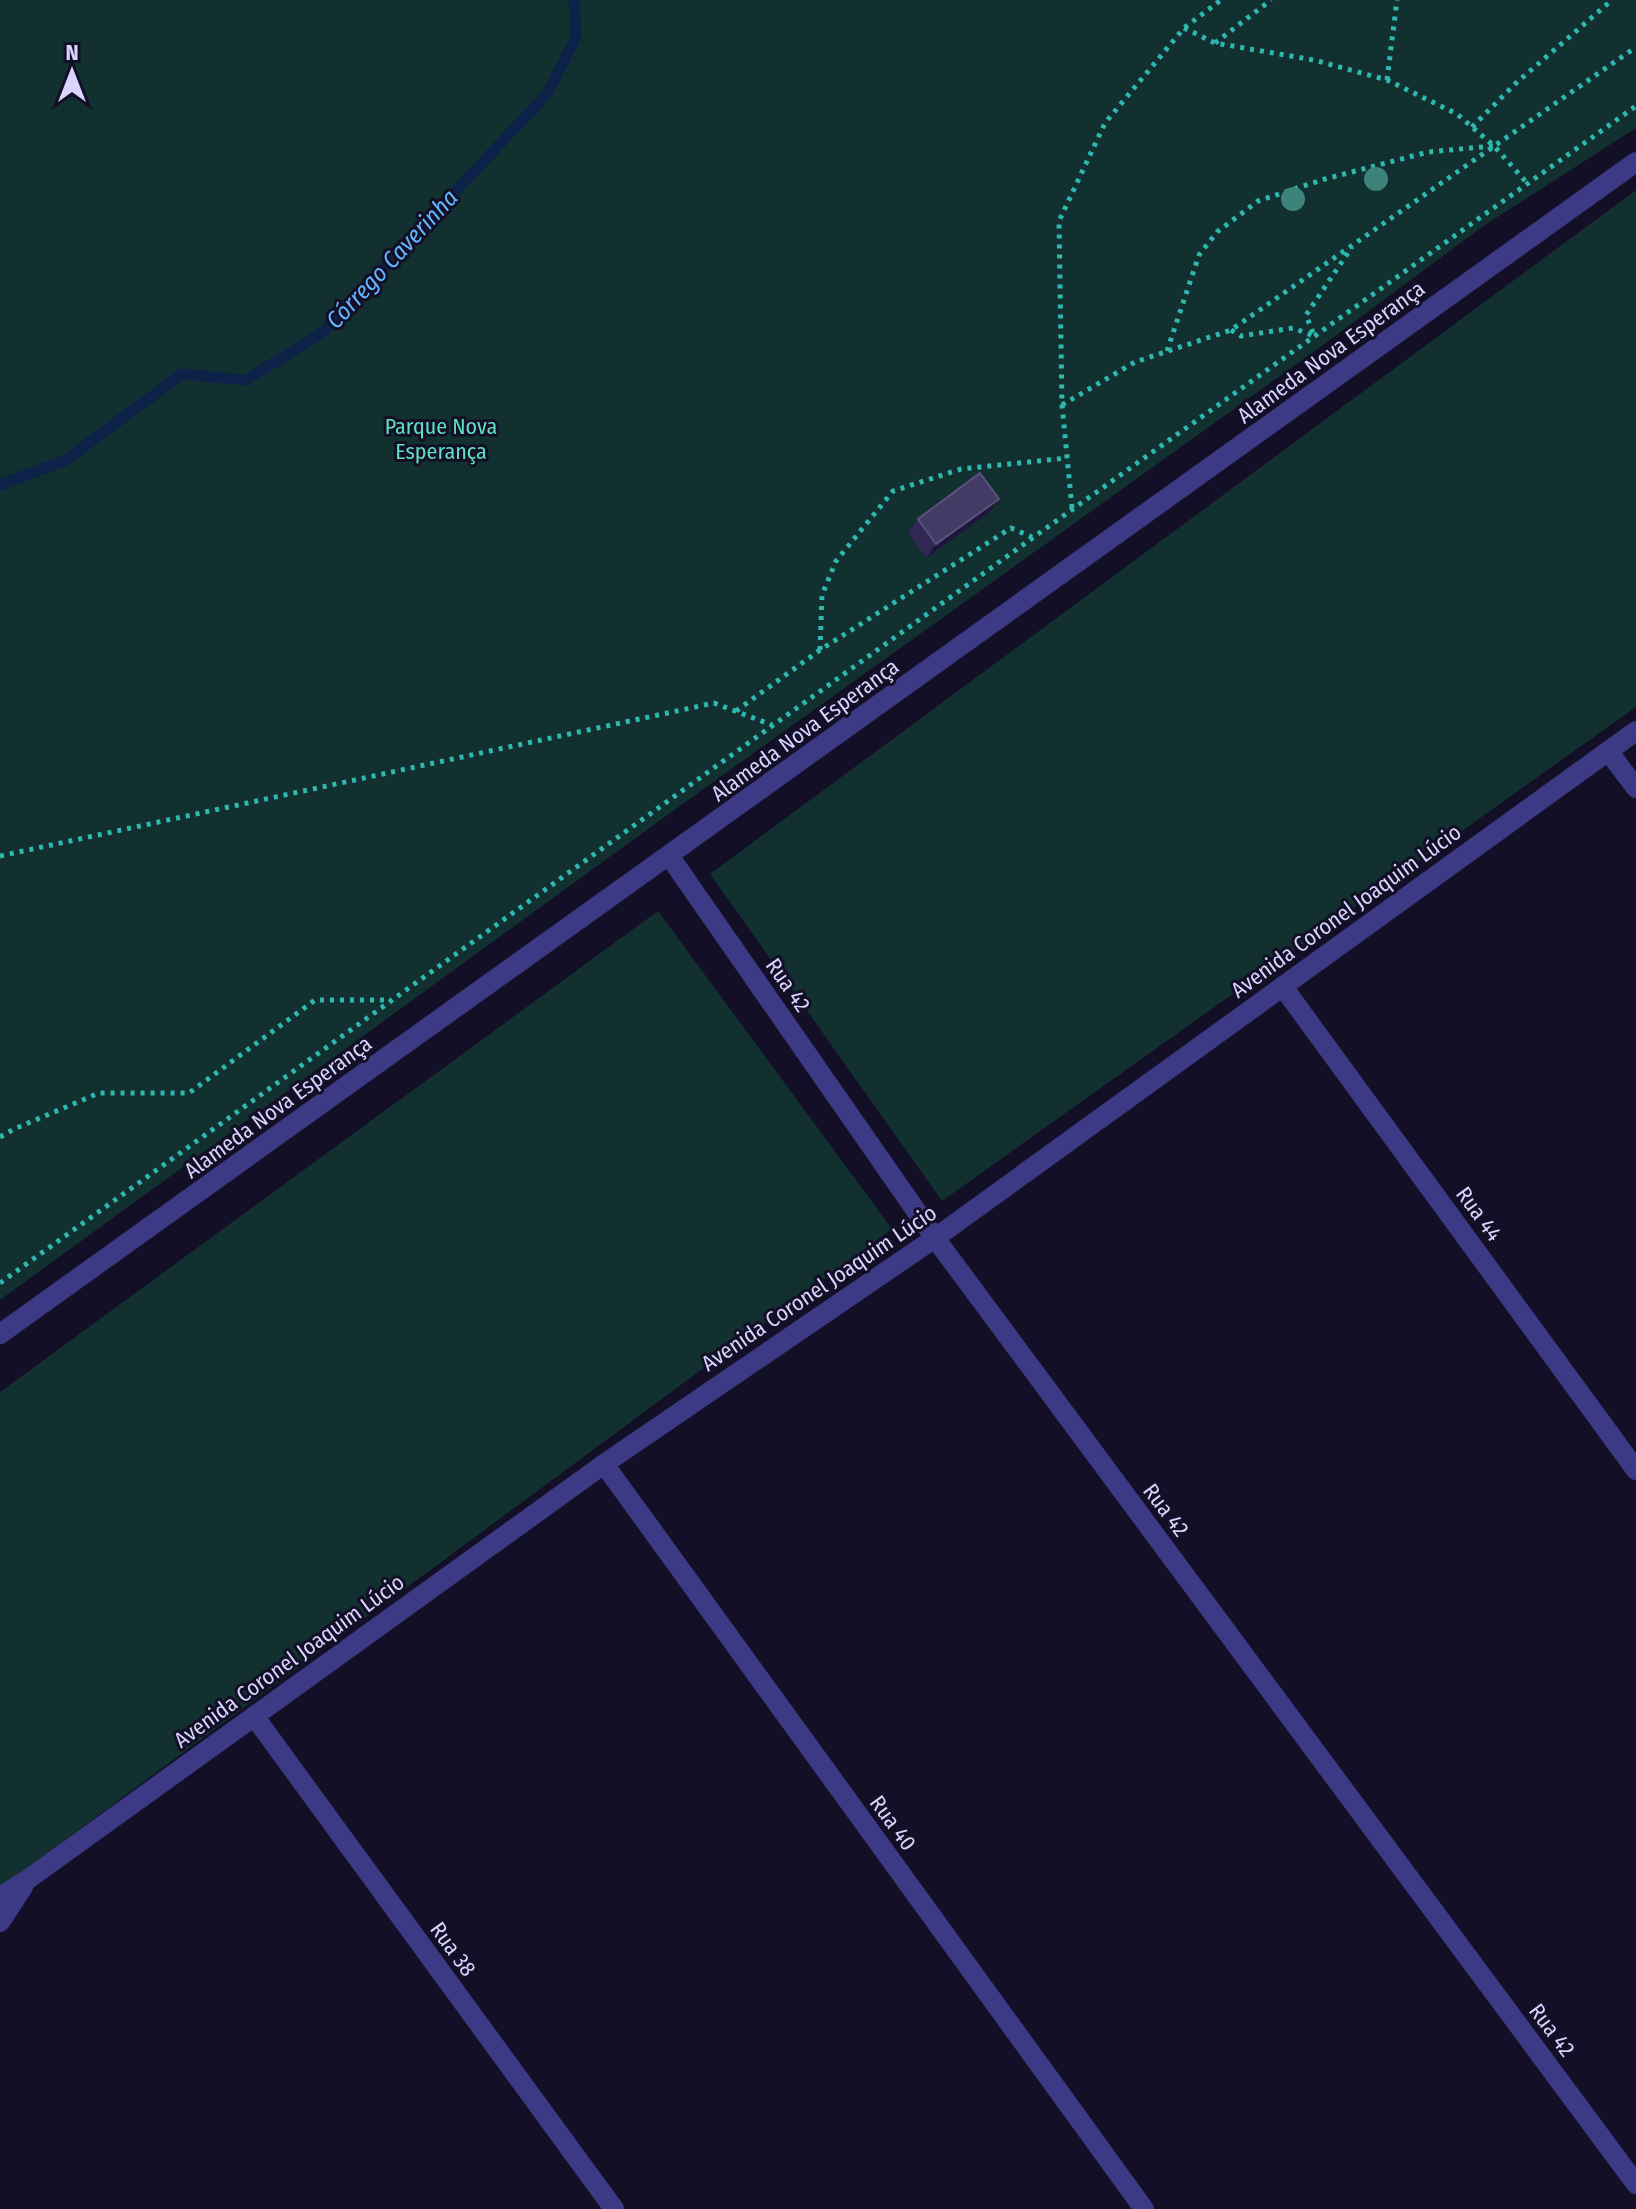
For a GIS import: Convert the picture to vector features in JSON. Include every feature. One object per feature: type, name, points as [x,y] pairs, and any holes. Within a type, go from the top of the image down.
[{"type":"street","name":"Alameda Nova Esperança","points":[[0,1334],[670,857],[1636,162]]},
{"type":"street","name":"Avenida Coronel Joaquim Lúcio","points":[[0,1897],[604,1464],[935,1238],[1636,731]]},
{"type":"street","points":[[1608,751],[1636,788]]},
{"type":"street","name":"Rua 42","points":[[670,857],[935,1238],[1636,2184]]},
{"type":"street","name":"Rua 44","points":[[1283,987],[1636,1470]]},
{"type":"street","name":"Rua 40","points":[[604,1464],[1144,2209]]},
{"type":"street","name":"Rua 38","points":[[254,1716],[614,2209]]},
{"type":"street","name":"Avenida Coronel Joaquim Lúcio","points":[[0,1922],[27,1880]]},
{"type":"path","points":[[1072,509],[1062,405],[1059,221],[1105,123],[1184,28],[1221,0]]},
{"type":"path","points":[[1215,43],[1271,0]]},
{"type":"path","points":[[1387,80],[1397,0]]},
{"type":"path","points":[[1472,127],[1612,0]]},
{"type":"path","points":[[1184,28],[1215,43],[1314,60],[1387,80],[1457,114],[1494,146],[1528,184]]},
{"type":"path","points":[[1062,405],[1135,362],[1231,330],[1636,47]]},
{"type":"path","points":[[0,1283],[1636,106]]},
{"type":"path","points":[[1167,351],[1199,255],[1217,232],[1258,201],[1325,179],[1428,152],[1494,146]]},
{"type":"path","points":[[1314,336],[1306,315],[1354,244]]},
{"type":"path","points":[[1231,330],[1241,336],[1293,328],[1314,336]]},
{"type":"path","points":[[820,650],[822,595],[836,561],[893,491],[961,469],[1067,458]]},
{"type":"path","points":[[736,711],[820,650],[1011,528],[1033,537]]},
{"type":"path","points":[[0,856],[714,703],[772,725]]},
{"type":"path","points":[[0,1137],[99,1093],[189,1093],[315,1000],[392,1000]]},
{"type":"green space","name":"Parque Nova Esperança","points":[[0,0],[1636,0],[1636,128],[1482,227],[1322,346],[666,816],[0,1300]]},
{"type":"green space","points":[[1636,190],[1636,707],[942,1201],[710,874]]},
{"type":"green space","points":[[658,911],[892,1229],[0,1888],[0,1392]]},
{"type":"building","points":[[980,473],[999,499],[936,544],[918,519]]},
{"type":"waterway","name":"Córrego Caverinha","points":[[0,485],[66,460],[182,374],[246,380],[322,333],[547,94],[576,37],[574,0]]}]
